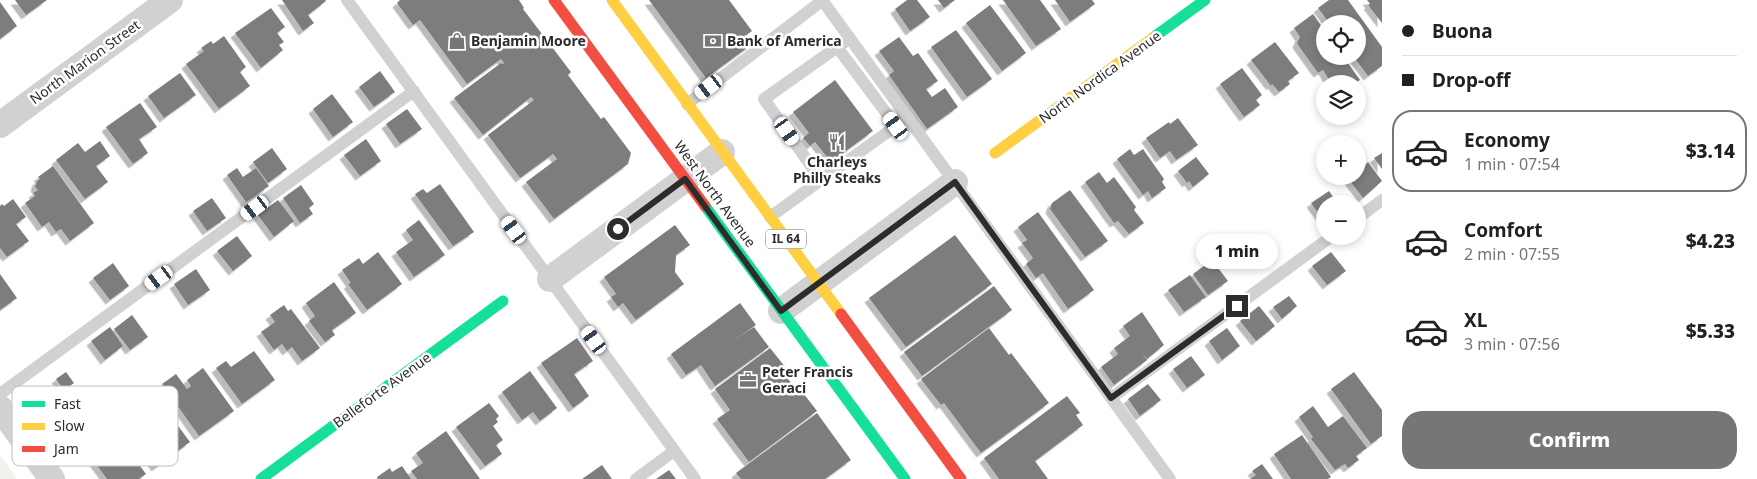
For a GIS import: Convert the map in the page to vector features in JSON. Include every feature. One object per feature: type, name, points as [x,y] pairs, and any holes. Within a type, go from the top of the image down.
[{"type":"main road","name":"West North Avenue","points":[[554,0],[905,479]]},
{"type":"main road","name":"North Nordica Avenue","points":[[995,153],[1204,0]]},
{"type":"main road","name":"IL 64","points":[[615,2],[687,104],[961,479]]},
{"type":"main road","name":"Belleforte Avenue","points":[[261,479],[503,301]]},
{"type":"street","name":"North Marion Street","points":[[0,125],[170,0]]},
{"type":"street","points":[[550,279],[722,152]]},
{"type":"street","points":[[781,311],[955,182]]},
{"type":"street","points":[[0,408],[12,424]]},
{"type":"street","points":[[42,466],[52,479]]},
{"type":"lane","points":[[347,0],[695,479]]},
{"type":"lane","points":[[687,104],[823,0],[1170,479]]},
{"type":"lane","points":[[821,180],[764,99],[850,38]]},
{"type":"lane","points":[[837,46],[896,126]]},
{"type":"lane","points":[[0,394],[414,91]]},
{"type":"lane","points":[[770,216],[896,126],[907,116]]},
{"type":"lane","points":[[1366,212],[1382,200]]},
{"type":"lane","points":[[1111,398],[1320,245]]},
{"type":"lane","points":[[636,479],[674,451]]},
{"type":"shaded area","points":[[0,455],[17,479],[0,479]]},
{"type":"building","points":[[15,0],[47,0],[26,15]]},
{"type":"building","points":[[282,0],[326,1],[308,15],[314,23],[303,31]]},
{"type":"building","points":[[400,0],[519,0],[523,9],[571,72],[568,75],[601,119],[604,117],[631,153],[628,164],[554,219],[526,182],[557,159],[553,154],[520,178],[488,135],[534,100],[531,97],[483,135],[454,98],[501,63],[504,63],[501,59],[467,84],[420,20],[413,25],[397,3]]},
{"type":"building","name":"Bank of America","points":[[649,0],[729,0],[752,31],[745,36],[751,45],[706,78]]},
{"type":"building","points":[[907,0],[917,0],[930,17],[910,31],[895,9]]},
{"type":"building","points":[[938,0],[955,0],[944,8]]},
{"type":"building","points":[[1003,0],[1040,0],[1061,29],[1036,46]]},
{"type":"building","points":[[1055,0],[1092,0],[1095,4],[1070,22]]},
{"type":"building","points":[[1329,0],[1348,0],[1359,15],[1323,15],[1318,8]]},
{"type":"building","points":[[1367,0],[1382,0],[1382,23],[1368,5],[1370,4]]},
{"type":"building","points":[[0,2],[17,26],[0,39]]},
{"type":"building","points":[[990,5],[1026,53],[1002,71],[966,23]]},
{"type":"building","points":[[271,8],[285,27],[277,33],[284,42],[279,45],[283,50],[261,68],[235,33]]},
{"type":"building","points":[[1313,14],[1316,18],[1316,65],[1349,65],[1356,75],[1326,75],[1323,70],[1318,73],[1298,45],[1300,37],[1294,28]]},
{"type":"building","points":[[1366,25],[1382,47],[1382,66],[1368,76],[1360,65],[1366,65]]},
{"type":"building","points":[[956,30],[992,79],[967,97],[931,47]]},
{"type":"building","points":[[224,36],[246,67],[240,72],[250,86],[219,109],[186,64],[204,51],[201,48],[211,41],[213,44]]},
{"type":"building","points":[[899,37],[913,56],[918,53],[938,81],[926,89],[932,97],[945,88],[958,107],[927,129],[889,75],[894,71],[879,51]]},
{"type":"building","points":[[1275,42],[1299,73],[1288,81],[1290,84],[1279,92],[1272,84],[1271,86],[1251,60]]},
{"type":"building","points":[[1242,68],[1262,95],[1256,100],[1260,105],[1244,117],[1220,84]]},
{"type":"building","points":[[380,71],[395,92],[374,107],[359,87]]},
{"type":"building","points":[[180,73],[196,95],[164,118],[148,96]]},
{"type":"building","points":[[835,80],[873,131],[831,162],[815,142],[810,146],[803,138],[809,133],[793,112]]},
{"type":"building","points":[[332,94],[353,122],[333,137],[313,109]]},
{"type":"building","points":[[140,103],[157,127],[139,139],[148,153],[133,164],[106,127]]},
{"type":"building","points":[[407,109],[422,129],[400,144],[386,124]]},
{"type":"building","points":[[1178,118],[1198,145],[1176,160],[1170,151],[1160,158],[1146,138]]},
{"type":"building","points":[[366,139],[381,161],[360,176],[344,155]]},
{"type":"building","points":[[100,141],[110,156],[96,166],[108,182],[85,199],[56,160],[78,143],[85,152]]},
{"type":"building","points":[[272,148],[287,169],[268,183],[253,162]]},
{"type":"building","points":[[1130,149],[1134,155],[1143,149],[1164,179],[1162,182],[1166,188],[1152,198],[1148,191],[1143,195],[1117,159]]},
{"type":"building","points":[[1382,153],[1382,169],[1374,158]]},
{"type":"building","points":[[1196,157],[1209,174],[1193,187],[1189,181],[1187,183],[1178,171]]},
{"type":"building","points":[[1368,162],[1382,181],[1366,195],[1361,195],[1353,185],[1366,185],[1366,164]]},
{"type":"building","points":[[53,166],[94,223],[70,241],[61,229],[56,232],[49,222],[42,227],[25,203],[35,196],[33,193],[38,190],[35,187],[40,179],[38,177]]},
{"type":"building","points":[[237,168],[243,177],[256,168],[269,186],[246,202],[227,175]]},
{"type":"building","points":[[1099,172],[1107,183],[1114,177],[1136,207],[1134,210],[1144,223],[1129,234],[1118,221],[1114,223],[1085,182]]},
{"type":"building","points":[[440,184],[474,232],[453,246],[415,194],[423,189],[427,193]]},
{"type":"building","points":[[301,185],[314,204],[309,208],[313,214],[300,223],[283,198]]},
{"type":"building","points":[[1070,190],[1108,241],[1085,257],[1050,209],[1052,203]]},
{"type":"building","points":[[1329,191],[1332,195],[1323,195]]},
{"type":"building","points":[[212,198],[226,218],[207,231],[193,211]]},
{"type":"building","points":[[13,199],[26,217],[16,224],[29,241],[7,257],[0,248],[0,206],[2,204],[4,206]]},
{"type":"building","points":[[278,200],[294,221],[274,237],[258,215]]},
{"type":"building","points":[[1316,200],[1316,210],[1311,203]]},
{"type":"building","points":[[1038,212],[1094,290],[1068,309],[1043,273],[1036,278],[1026,264],[1033,258],[1022,243],[1027,240],[1018,227]]},
{"type":"building","points":[[419,220],[445,255],[414,277],[396,252],[413,240],[406,230]]},
{"type":"building","points":[[675,225],[690,245],[676,255],[675,272],[684,284],[636,320],[623,303],[618,307],[611,297],[616,294],[604,277]]},
{"type":"building","points":[[955,235],[992,284],[906,347],[869,298]]},
{"type":"building","points":[[237,236],[252,256],[233,271],[217,251]]},
{"type":"building","points":[[378,252],[402,284],[367,310],[348,284],[351,283],[342,270],[359,258],[363,264]]},
{"type":"building","points":[[1331,252],[1346,271],[1327,285],[1312,266]]},
{"type":"building","points":[[1212,260],[1228,281],[1208,295],[1193,274]]},
{"type":"building","points":[[113,263],[129,286],[110,300],[93,278]]},
{"type":"building","points":[[196,269],[210,290],[188,305],[174,284]]},
{"type":"building","points":[[0,274],[17,298],[0,310]]},
{"type":"building","points":[[1190,275],[1206,297],[1184,312],[1168,290]]},
{"type":"building","points":[[334,282],[356,313],[332,330],[335,335],[325,342],[309,321],[315,316],[306,303]]},
{"type":"building","points":[[994,286],[1012,310],[922,376],[904,352]]},
{"type":"building","points":[[1289,296],[1297,306],[1282,319],[1273,307]]},
{"type":"building","points":[[740,303],[756,325],[731,342],[754,327],[769,347],[715,386],[701,365],[686,375],[671,354]]},
{"type":"building","points":[[284,305],[288,311],[291,309],[320,348],[302,361],[292,347],[287,351],[282,344],[274,350],[261,332],[275,322],[270,315]]},
{"type":"building","points":[[1259,306],[1275,326],[1256,341],[1240,321]]},
{"type":"building","points":[[1142,312],[1164,345],[1147,359],[1141,352],[1147,360],[1114,385],[1101,367],[1118,354],[1114,348],[1130,336],[1123,326]]},
{"type":"building","points":[[132,315],[148,337],[130,350],[114,329]]},
{"type":"building","points":[[110,327],[123,346],[105,360],[91,341]]},
{"type":"building","points":[[989,328],[1009,355],[1011,353],[1049,403],[981,453],[944,403],[941,405],[921,379]]},
{"type":"building","points":[[1227,328],[1240,346],[1222,360],[1209,341]]},
{"type":"building","points":[[577,338],[593,361],[574,374],[589,396],[573,408],[541,363]]},
{"type":"building","points":[[770,348],[786,368],[782,371],[797,391],[800,389],[817,411],[749,462],[717,419],[730,410],[715,389]]},
{"type":"building","points":[[254,351],[275,380],[242,404],[216,368],[226,361],[231,367]]},
{"type":"building","points":[[1191,356],[1205,375],[1187,388],[1173,369]]},
{"type":"building","points":[[203,368],[234,411],[199,436],[178,406],[178,386],[163,386],[162,384],[176,374],[187,389],[191,386],[187,380]]},
{"type":"building","points":[[530,371],[557,408],[540,421],[533,412],[522,420],[502,392]]},
{"type":"building","points":[[66,372],[74,383],[70,386],[61,386],[56,379]]},
{"type":"building","points":[[1354,372],[1382,410],[1382,436],[1371,444],[1331,389]]},
{"type":"building","points":[[1148,384],[1161,400],[1140,416],[1128,399]]},
{"type":"building","points":[[1067,396],[1080,413],[1076,415],[1083,425],[1035,461],[1048,479],[999,479],[984,458]]},
{"type":"building","points":[[489,403],[499,416],[496,419],[498,422],[493,426],[503,440],[496,445],[502,454],[485,466],[456,427]]},
{"type":"building","points":[[1313,406],[1328,427],[1343,416],[1367,448],[1356,456],[1359,460],[1348,468],[1345,464],[1335,470],[1311,439],[1313,437],[1299,417]]},
{"type":"building","points":[[817,413],[851,460],[825,479],[741,479],[736,473]]},
{"type":"building","points":[[178,426],[190,442],[178,451]]},
{"type":"building","points":[[446,431],[480,479],[417,479],[411,471],[423,463],[416,453]]},
{"type":"building","points":[[1302,435],[1331,477],[1328,479],[1291,479],[1274,454]]},
{"type":"building","points":[[1262,464],[1273,479],[1250,479],[1256,475],[1252,471]]},
{"type":"building","points":[[602,465],[612,479],[582,479]]},
{"type":"building","points":[[97,466],[140,466],[146,474],[139,479],[107,479]]},
{"type":"building","points":[[402,466],[411,479],[378,479],[377,477],[390,468],[392,472]]},
{"type":"building","points":[[669,470],[676,479],[656,479]]},
{"type":"traffic: fast","points":[[1154,37],[1205,0]]},
{"type":"traffic: fast","points":[[705,206],[905,479]]},
{"type":"traffic: fast","points":[[261,479],[503,301]]},
{"type":"traffic: slow","points":[[612,0],[841,314]]},
{"type":"traffic: slow","points":[[995,153],[1154,37]]},
{"type":"traffic: jam","points":[[554,0],[705,206]]},
{"type":"traffic: jam","points":[[841,314],[961,479]]},
{"type":"place","name":"Benjamin Moore","points":[[457,41]]},
{"type":"place","name":"Bank of America","points":[[713,41]]},
{"type":"place","name":"Charleys Philly Steaks","points":[[837,142]]},
{"type":"place","name":"Peter Francis Geraci","points":[[748,380]]},
{"type":"route","points":[[618,229],[685,179],[781,311],[955,182],[1111,398],[1237,306]]}]
